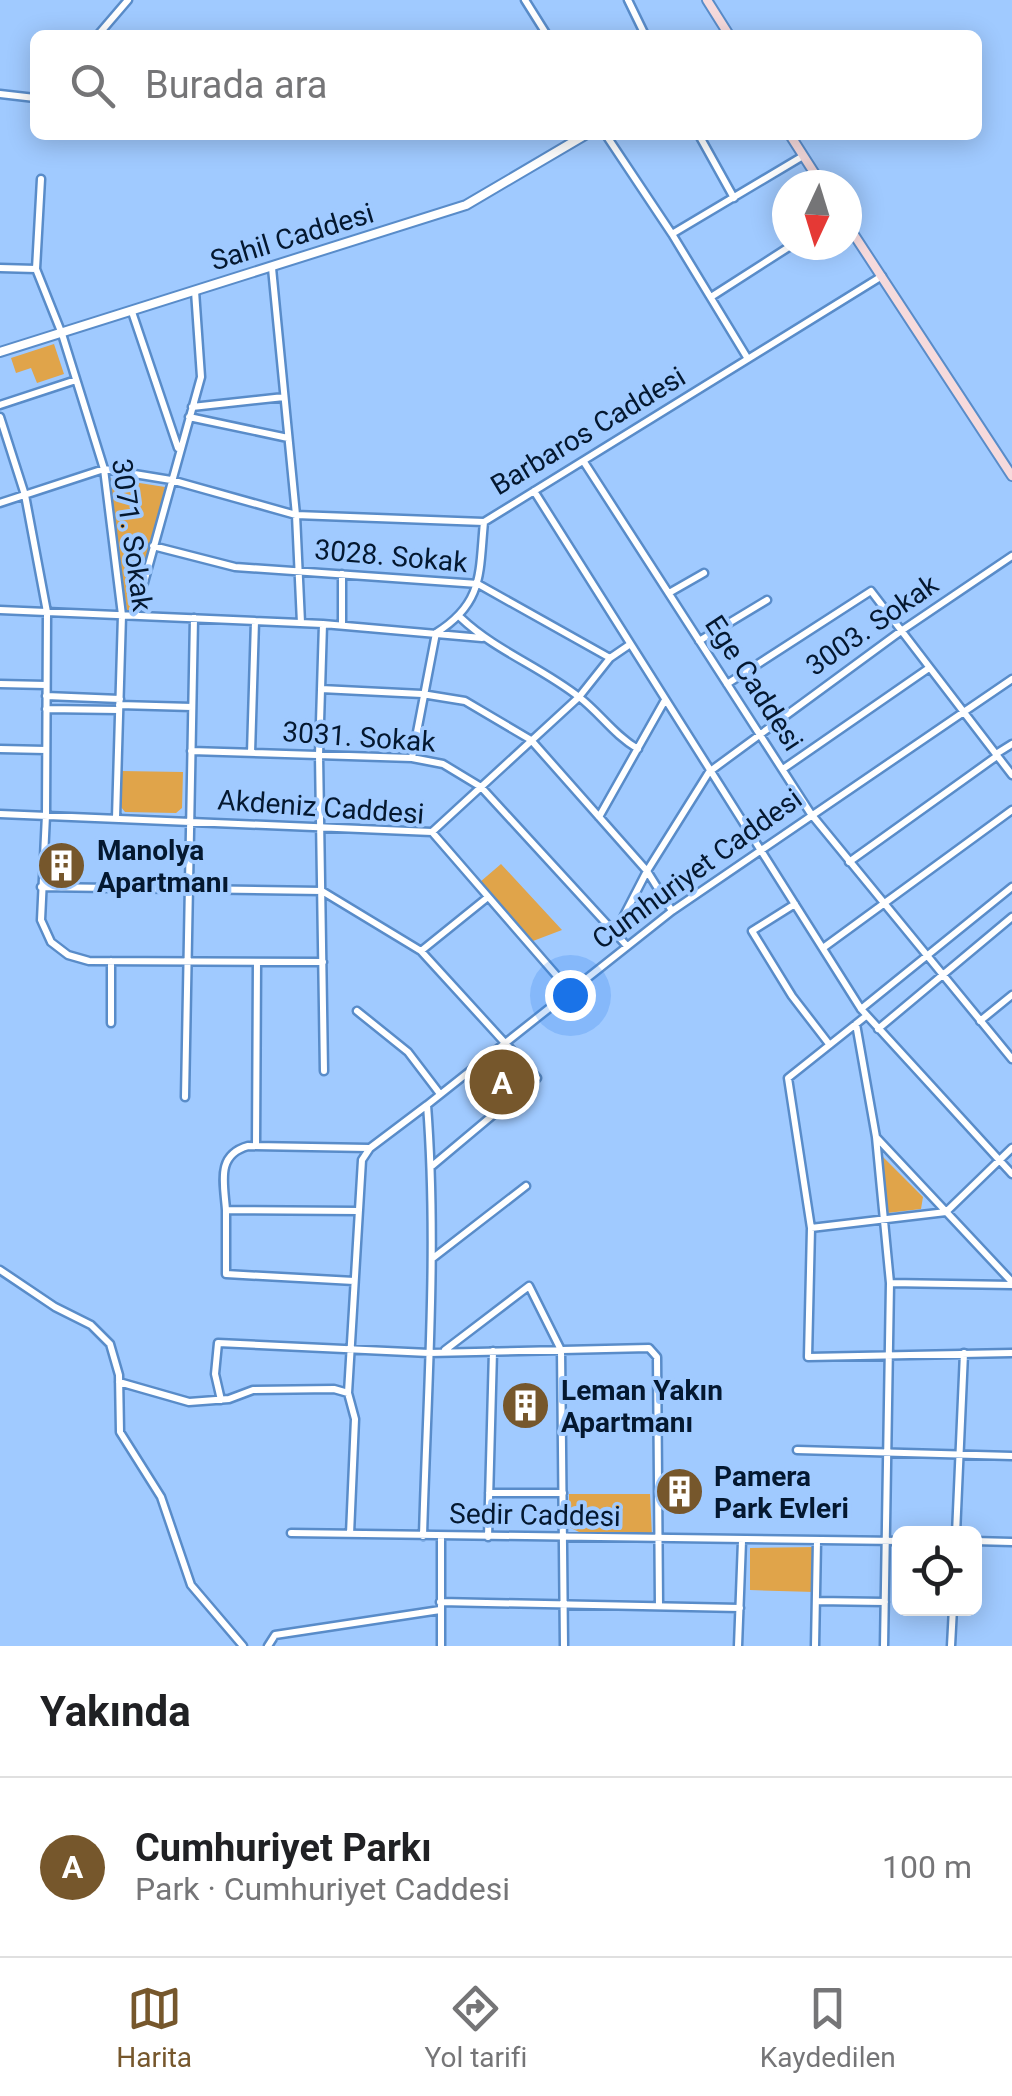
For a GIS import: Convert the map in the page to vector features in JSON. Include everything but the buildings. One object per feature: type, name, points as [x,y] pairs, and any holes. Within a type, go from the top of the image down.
[{"type":"main road","points":[[708,0],[726,30]]},
{"type":"main road","points":[[793,140],[812,170]]},
{"type":"main road","points":[[862,246],[1012,476]]},
{"type":"street","points":[[102,30],[128,0]]},
{"type":"street","points":[[525,0],[545,30]]},
{"type":"street","points":[[628,0],[643,30]]},
{"type":"street","points":[[0,94],[30,97]]},
{"type":"street","name":"Sahil Caddesi","points":[[0,352],[466,205],[576,140]]},
{"type":"street","points":[[609,140],[748,360]]},
{"type":"street","points":[[702,140],[734,198]]},
{"type":"street","points":[[672,234],[803,156]]},
{"type":"street","points":[[0,268],[36,269],[40,180]]},
{"type":"street","points":[[711,297],[772,258]]},
{"type":"street","points":[[272,268],[296,515],[300,623]]},
{"type":"street","name":"3071. Sokak","points":[[36,269],[62,334],[104,469],[122,616],[116,818]]},
{"type":"street","name":"Barbaros Caddesi","points":[[0,503],[104,469],[171,480],[296,515],[484,522],[882,276]]},
{"type":"street","points":[[135,616],[201,377],[194,291]]},
{"type":"street","points":[[132,312],[179,449]]},
{"type":"street","points":[[0,405],[76,380]]},
{"type":"street","points":[[192,407],[284,397]]},
{"type":"street","points":[[0,417],[25,495],[46,612],[46,816],[41,920],[51,942],[68,955],[89,961],[323,962]]},
{"type":"street","points":[[189,417],[288,438]]},
{"type":"street","name":"Ege Caddesi","points":[[584,462],[811,814],[1012,1058]]},
{"type":"street","points":[[534,491],[864,1012],[1012,1174]]},
{"type":"street","points":[[412,758],[436,633],[461,618],[478,584],[484,522]]},
{"type":"street","name":"3028. Sokak","points":[[153,546],[235,567],[478,584],[610,658]]},
{"type":"street","name":"3003. Sokak","points":[[616,933],[647,871],[709,772],[759,732],[1012,556]]},
{"type":"street","points":[[669,594],[704,573]]},
{"type":"street","points":[[342,574],[342,625]]},
{"type":"street","points":[[727,684],[871,591],[1012,774]]},
{"type":"street","points":[[699,641],[767,600]]},
{"type":"street","points":[[0,610],[342,625],[482,638]]},
{"type":"street","points":[[185,1097],[194,618]]},
{"type":"street","points":[[461,618],[482,638],[579,697],[620,738],[638,749]]},
{"type":"street","points":[[251,752],[255,621]]},
{"type":"street","points":[[323,624],[319,755],[324,1072]]},
{"type":"street","points":[[432,832],[579,697],[610,658],[630,645]]},
{"type":"street","points":[[783,769],[929,668]]},
{"type":"street","name":"Cumhuriyet Caddesi","points":[[370,1148],[672,911],[1012,679]]},
{"type":"street","points":[[0,684],[46,685]]},
{"type":"street","points":[[321,689],[422,694],[465,701],[531,740],[647,871],[672,911]]},
{"type":"street","points":[[46,696],[119,705]]},
{"type":"street","points":[[599,816],[664,700]]},
{"type":"street","points":[[46,708],[192,707]]},
{"type":"street","points":[[849,862],[1012,744]]},
{"type":"street","points":[[0,749],[46,750]]},
{"type":"street","name":"3031. Sokak","points":[[191,751],[412,758],[443,764],[481,786],[627,946]]},
{"type":"street","points":[[823,948],[1012,810]]},
{"type":"street","name":"Akdeniz Caddesi","points":[[0,814],[432,832],[570,990]]},
{"type":"street","points":[[1012,886],[926,956],[864,1012],[856,1024],[788,1078],[811,1228],[808,1357],[1012,1353]]},
{"type":"street","points":[[41,887],[322,891],[421,951],[536,1078],[432,1166]]},
{"type":"street","points":[[421,951],[488,896]]},
{"type":"street","points":[[796,904],[752,931],[792,996],[829,1044]]},
{"type":"street","points":[[878,1029],[1012,917]]},
{"type":"street","points":[[111,961],[111,1022]]},
{"type":"street","points":[[256,1146],[257,962]]},
{"type":"street","points":[[980,1021],[1012,995]]},
{"type":"street","points":[[357,1011],[408,1052],[440,1094]]},
{"type":"street","points":[[856,1024],[876,1137],[890,1283],[884,1646]]},
{"type":"street","points":[[422,1536],[432,1259],[432,1166],[427,1105]]},
{"type":"street","points":[[876,1137],[1012,1284]]},
{"type":"street","points":[[354,1281],[226,1274],[223,1171],[234,1150],[256,1146],[370,1148]]},
{"type":"street","points":[[350,1534],[354,1420],[348,1393],[350,1350],[362,1160],[370,1148]]},
{"type":"street","points":[[811,1228],[946,1212],[1012,1148]]},
{"type":"street","points":[[432,1259],[526,1186]]},
{"type":"street","points":[[226,1210],[359,1211]]},
{"type":"street","points":[[0,1270],[55,1307],[91,1325],[110,1344],[118,1382],[120,1432],[161,1497],[191,1585],[244,1646]]},
{"type":"street","points":[[890,1283],[1012,1284]]},
{"type":"street","points":[[443,1352],[529,1286],[561,1350],[564,1646]]},
{"type":"street","points":[[222,1400],[215,1374],[218,1343],[428,1354],[649,1348],[658,1356],[658,1606]]},
{"type":"street","points":[[488,1537],[493,1351]]},
{"type":"street","points":[[956,1526],[964,1352]]},
{"type":"street","points":[[118,1382],[189,1402],[222,1400],[253,1390],[334,1389],[348,1393]]},
{"type":"street","points":[[798,1450],[1012,1456]]},
{"type":"street","points":[[489,1493],[563,1493]]},
{"type":"street","name":"Sedir Caddesi","points":[[290,1533],[892,1542]]},
{"type":"street","points":[[441,1536],[441,1646]]},
{"type":"street","points":[[738,1646],[742,1541]]},
{"type":"street","points":[[815,1646],[816,1541]]},
{"type":"street","points":[[982,1541],[1012,1542]]},
{"type":"street","points":[[816,1601],[885,1602]]},
{"type":"street","points":[[268,1646],[275,1635],[440,1606],[740,1608]]},
{"type":"street","points":[[951,1646],[953,1616]]},
{"type":"shaded area","points":[[54,344],[64,374],[37,383],[31,368],[16,373],[11,358]]},
{"type":"shaded area","points":[[108,478],[165,487],[135,612],[127,611]]},
{"type":"shaded area","points":[[121,771],[183,772],[182,808],[176,813],[125,812],[121,807]]},
{"type":"shaded area","points":[[501,864],[562,930],[533,941],[480,882]]},
{"type":"shaded area","points":[[508,1056],[529,1081],[496,1109],[474,1083]]},
{"type":"shaded area","points":[[881,1155],[923,1197],[921,1209],[887,1213]]},
{"type":"shaded area","points":[[569,1494],[650,1494],[652,1536],[585,1535],[569,1527]]},
{"type":"shaded area","points":[[816,1547],[814,1592],[750,1590],[750,1548]]},
{"type":"place","name":"Manolya Apartmanı","points":[[62,866]]},
{"type":"place","name":"Cumhuriyet Parkı","points":[[502,1082]]},
{"type":"place","name":"Leman Yakın Apartmanı","points":[[526,1406]]},
{"type":"place","name":"Pamera Park Evleri","points":[[679,1492]]}]
